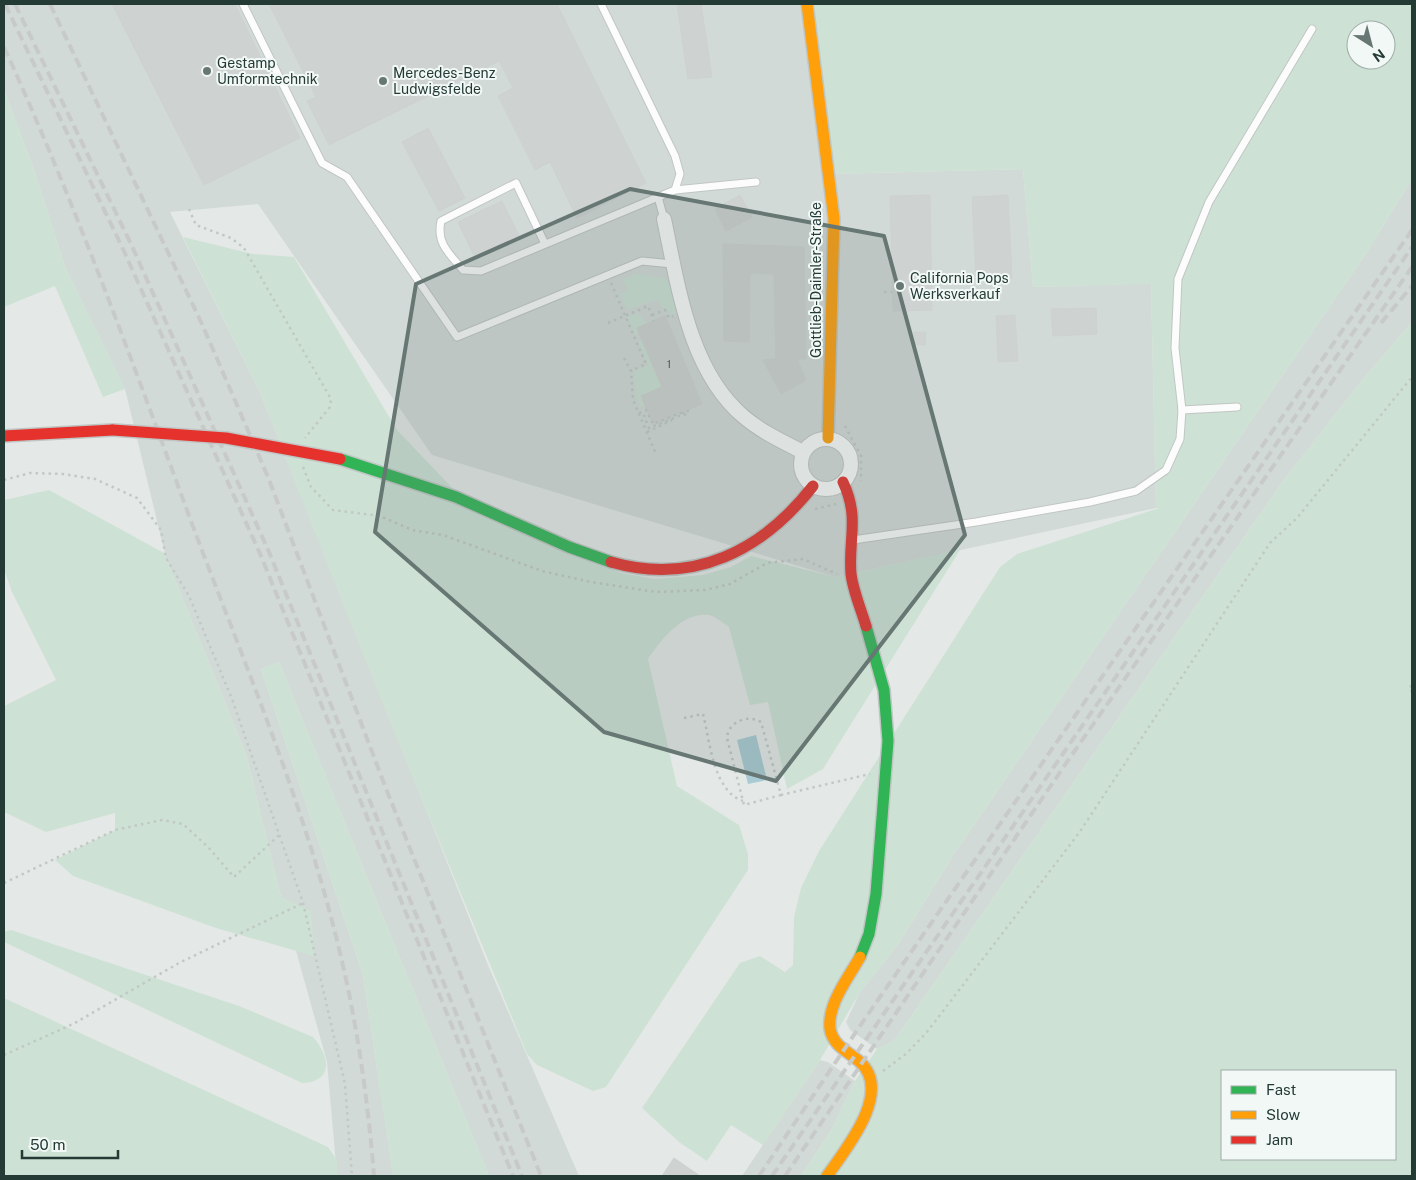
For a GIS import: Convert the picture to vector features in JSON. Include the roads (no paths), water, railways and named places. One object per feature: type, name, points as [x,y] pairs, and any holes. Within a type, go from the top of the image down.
[{"type":"street","name":"Gottlieb-Daimler-Straße","points":[[806,4],[834,219],[828,438]]},
{"type":"street","points":[[664,219],[672,264],[694,341],[712,379],[729,401],[757,426],[803,452]]},
{"type":"street","points":[[4,436],[113,430],[226,438],[340,459],[400,476],[460,498],[599,558],[653,570],[700,566],[747,548],[787,519],[813,486]]},
{"type":"street","points":[[828,438],[843,444],[850,458],[850,471],[843,482],[828,489],[813,486],[807,481],[800,467],[803,452],[814,441],[828,438]]},
{"type":"street","points":[[828,1176],[864,1118],[870,1101],[871,1079],[863,1066],[841,1049],[832,1038],[830,1031],[832,1015],[864,952],[873,921],[888,729],[884,690],[851,575],[853,540],[852,499],[843,482]]},
{"type":"lane","points":[[243,4],[322,164],[348,178],[457,338],[642,261],[672,264]]},
{"type":"lane","points":[[601,4],[675,156],[680,174],[675,190]]},
{"type":"lane","points":[[853,540],[1090,502],[1136,491],[1166,470],[1180,439],[1182,410],[1175,348],[1178,279],[1209,202],[1312,28]]},
{"type":"lane","points":[[545,244],[516,183],[440,222],[438,234],[446,251],[463,270],[481,272],[675,190],[756,182]]},
{"type":"lane","points":[[658,197],[664,219]]},
{"type":"lane","points":[[1182,410],[1236,407]]},
{"type":"water","points":[[756,735],[767,780],[748,784],[737,740]]},
{"type":"railway","points":[[5,4],[123,249],[261,556],[513,1176]]},
{"type":"railway","points":[[15,4],[131,244],[269,552],[522,1176]]},
{"type":"railway","points":[[50,4],[202,324],[268,477],[385,786],[541,1176]]},
{"type":"railway","points":[[4,47],[56,167],[104,288],[256,690],[294,796],[327,903],[347,984],[362,1066],[374,1176]]},
{"type":"railway","points":[[759,1176],[864,1020],[1412,230]]},
{"type":"railway","points":[[772,1176],[1412,247]]},
{"type":"railway","points":[[785,1176],[1069,759],[1412,267]]},
{"type":"railway","points":[[1381,323],[1412,286]]},
{"type":"place","name":"Gestamp Umformtechnik","points":[[207,71]]},
{"type":"place","name":"Mercedes-Benz Ludwigsfelde","points":[[383,81]]},
{"type":"place","name":"California Pops Werksverkauf","points":[[900,286]]}]
